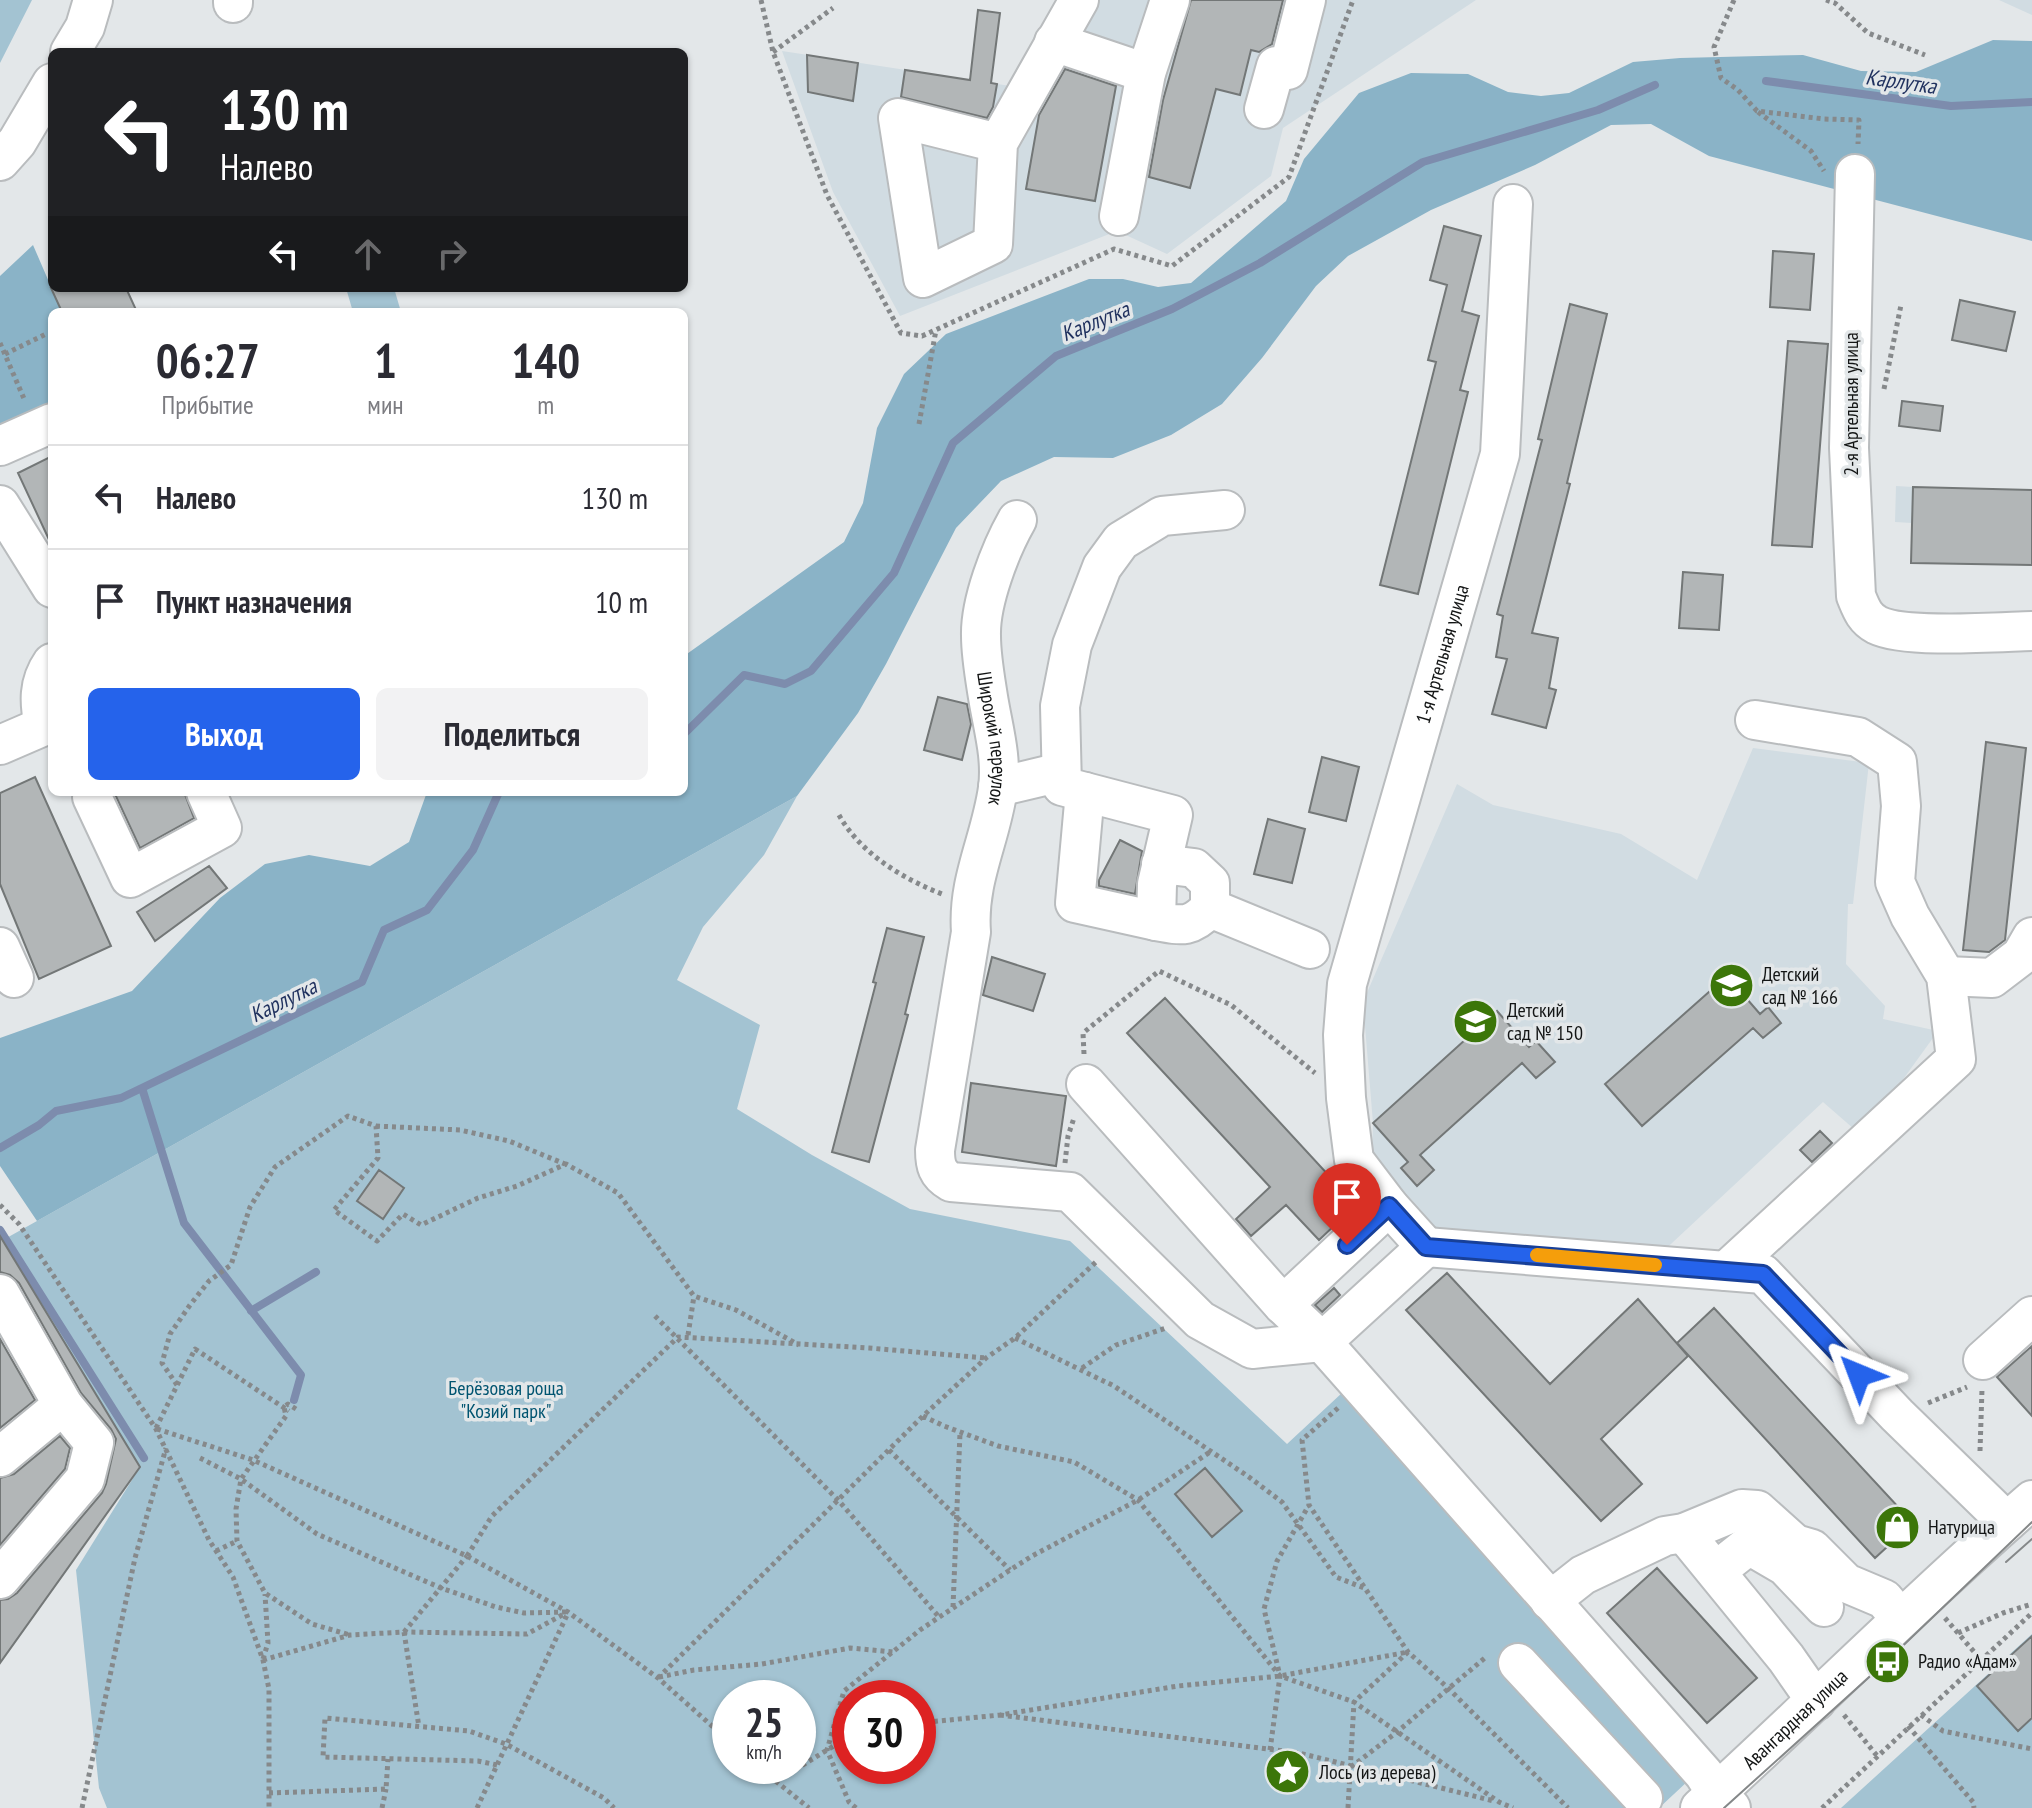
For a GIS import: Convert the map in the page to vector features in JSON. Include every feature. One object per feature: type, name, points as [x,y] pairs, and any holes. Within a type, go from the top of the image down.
[{"type":"street","points":[[72,48],[85,27],[93,0]]},
{"type":"street","points":[[998,143],[1079,0]]},
{"type":"street","points":[[1119,216],[1146,73],[1170,0]]},
{"type":"street","points":[[1264,109],[1276,66],[1288,70],[1306,0]]},
{"type":"street","points":[[1054,42],[1146,73]]},
{"type":"street","points":[[0,161],[17,142],[48,90]]},
{"type":"street","name":"2-я Артельная улица","points":[[1855,174],[1849,448],[1856,596],[1863,614],[1878,625],[1907,632],[2032,631]]},
{"type":"street","name":"1-я Артельная улица","points":[[1426,1247],[1354,1160],[1346,1098],[1343,1035],[1347,984],[1500,454],[1513,204]]},
{"type":"street","points":[[0,446],[44,427]]},
{"type":"street","points":[[0,505],[48,579]]},
{"type":"street","points":[[1161,864],[1194,868],[1210,883],[1210,908],[1196,922],[1179,926],[1075,903],[1073,782],[1060,706],[1072,645],[1102,567],[1121,541],[1162,516],[1225,510]]},
{"type":"street","name":"Широкий переулок","points":[[1017,520],[1003,545],[988,593],[980,635],[988,699],[998,737],[998,787],[969,905],[971,932],[935,1150],[937,1170],[951,1182],[1070,1192],[1200,1320]]},
{"type":"street","points":[[0,745],[44,726],[40,708],[42,677],[48,669]]},
{"type":"street","points":[[1726,1271],[1956,1059],[1946,976],[1910,916],[1895,882],[1901,806],[1897,762],[1858,737],[1755,720]]},
{"type":"street","points":[[998,787],[1073,782],[1173,815],[1157,884],[1156,921]]},
{"type":"street","points":[[92,797],[130,878],[222,828],[208,796]]},
{"type":"street","points":[[1210,908],[1310,949]]},
{"type":"street","points":[[1946,976],[1992,978],[2021,956],[2032,937]]},
{"type":"street","points":[[1086,1084],[1283,1305],[1322,1342],[1704,1774],[1716,1803]]},
{"type":"street","points":[[1283,1305],[1389,1206]]},
{"type":"street","points":[[1200,1320],[1252,1349],[1322,1342],[1426,1247],[1763,1274],[1897,1415],[1979,1492],[2020,1511]]},
{"type":"street","points":[[0,1294],[63,1405],[94,1443],[85,1479],[0,1579]]},
{"type":"street","points":[[1982,1370],[2032,1316]]},
{"type":"street","points":[[0,1457],[63,1405]]},
{"type":"street","points":[[1550,1601],[1583,1575],[1665,1536],[1684,1533],[1742,1509],[1757,1510],[1795,1544],[1812,1549],[1846,1583],[1884,1599],[1900,1618]]},
{"type":"street","name":"Авангардная улица","points":[[1716,1803],[1900,1618],[2020,1511]]},
{"type":"street","points":[[1684,1533],[1821,1697]]},
{"type":"street","points":[[1716,1571],[1749,1545],[1785,1566],[1824,1607]]},
{"type":"street","points":[[1504,1658],[1643,1798]]},
{"type":"street","points":[[1614,1766],[1659,1724]]},
{"type":"path","points":[[761,0],[773,52],[827,195],[901,333],[922,336],[1114,249],[1172,266],[1289,177],[1353,0]]},
{"type":"path","points":[[1734,0],[1714,47],[1721,78],[1738,90],[1757,111],[1811,151],[1854,215]]},
{"type":"path","points":[[1826,0],[1835,3],[1868,33],[1925,55]]},
{"type":"path","points":[[773,52],[833,8]]},
{"type":"path","points":[[1757,111],[1859,120],[1855,174]]},
{"type":"path","points":[[919,424],[936,329]]},
{"type":"path","points":[[5,354],[48,333]]},
{"type":"path","points":[[0,343],[44,427]]},
{"type":"path","points":[[839,815],[846,828],[879,861],[921,886],[969,905]]},
{"type":"path","points":[[1086,1084],[1083,1033],[1159,971],[1231,1005],[1346,1098]]},
{"type":"path","points":[[177,1385],[162,1363],[170,1334],[209,1281],[231,1265],[250,1207],[275,1167],[348,1116],[376,1126],[460,1130],[509,1141],[566,1164],[618,1193],[694,1296],[736,1310],[799,1345]]},
{"type":"path","points":[[376,1126],[378,1158],[334,1210],[377,1241],[403,1214],[421,1225],[478,1198],[517,1186],[566,1164]]},
{"type":"path","points":[[1,1207],[19,1224],[156,1429],[216,1551],[233,1577],[263,1660],[269,1689],[269,1808]]},
{"type":"path","points":[[688,1335],[694,1296]]},
{"type":"path","points":[[655,1316],[839,1501],[939,1617]]},
{"type":"path","points":[[1081,1368],[1116,1345],[1200,1320]]},
{"type":"path","points":[[658,1678],[923,1416],[1031,1322]]},
{"type":"path","points":[[419,1727],[404,1632],[467,1556],[492,1516],[678,1337],[688,1335],[986,1358]]},
{"type":"path","points":[[1015,1338],[1114,1386],[1282,1502],[1336,1577],[1365,1588]]},
{"type":"path","points":[[156,1429],[195,1349],[289,1412],[241,1479],[236,1509],[237,1541],[265,1593],[268,1643],[263,1660]]},
{"type":"path","points":[[1897,1415],[1982,1370],[1979,1492]]},
{"type":"path","points":[[923,1416],[998,1446],[1074,1462],[1138,1500],[1280,1676],[1354,1702],[1499,1802]]},
{"type":"path","points":[[156,1429],[253,1460],[467,1556],[568,1612],[658,1678],[712,1726]]},
{"type":"path","points":[[953,1608],[960,1432]]},
{"type":"path","points":[[1302,1440],[1309,1505],[1408,1652],[1568,1808]]},
{"type":"path","points":[[82,1808],[135,1558],[166,1448]]},
{"type":"path","points":[[889,1450],[1010,1570]]},
{"type":"path","points":[[856,1808],[849,1802],[827,1750],[844,1691],[939,1617],[1010,1570],[1138,1500],[1210,1452]]},
{"type":"path","points":[[200,1458],[241,1479],[317,1534],[441,1588],[524,1613],[568,1612]]},
{"type":"path","points":[[1270,1750],[1280,1676],[1264,1609],[1277,1561],[1309,1505]]},
{"type":"path","points":[[216,1551],[237,1541]]},
{"type":"path","points":[[265,1593],[312,1624],[350,1635]]},
{"type":"path","points":[[1958,1633],[2032,1604]]},
{"type":"path","points":[[1939,1611],[1982,1661]]},
{"type":"path","points":[[263,1660],[350,1635],[404,1632],[527,1634],[568,1612]]},
{"type":"path","points":[[477,1808],[568,1612]]},
{"type":"path","points":[[1822,1808],[2032,1613]]},
{"type":"path","points":[[658,1678],[850,1648],[893,1652]]},
{"type":"path","points":[[936,1721],[1000,1715],[1178,1686],[1280,1676],[1408,1652]]},
{"type":"path","points":[[1348,1808],[1354,1702],[1408,1652]]},
{"type":"path","points":[[1351,1767],[1448,1688],[1504,1658]]},
{"type":"path","points":[[1821,1697],[1878,1757]]},
{"type":"path","points":[[1000,1715],[1299,1753],[1513,1808]]},
{"type":"path","points":[[1921,1715],[1943,1731],[2032,1749]]},
{"type":"path","points":[[497,1765],[478,1761],[323,1757],[325,1718],[469,1731],[506,1744],[604,1798],[614,1808]]},
{"type":"path","points":[[1908,1726],[1973,1802],[1974,1808]]},
{"type":"path","points":[[816,1757],[832,1747]]},
{"type":"path","points":[[382,1808],[388,1759]]},
{"type":"path","points":[[778,1784],[809,1808]]},
{"type":"path","points":[[269,1793],[386,1789]]},
{"type":"path","points":[[793,1808],[794,1797]]},
{"type":"shaded area","points":[[1067,0],[1476,0],[1283,128],[1271,176],[1167,254],[1117,231],[900,316],[833,192],[782,51],[1017,87]]},
{"type":"shaded area","points":[[1999,0],[2032,0],[2032,15]]},
{"type":"shaded area","points":[[1993,40],[2032,41],[2032,241],[1709,156],[1651,124],[1611,125],[1535,165],[1431,210],[1348,256],[1316,286],[1262,358],[1222,404],[1171,435],[1113,458],[1054,457],[1001,481],[956,528],[858,713],[797,796],[37,1221],[0,1166],[0,1038],[132,991],[220,898],[265,864],[309,855],[370,866],[409,842],[426,796],[688,796],[688,653],[844,542],[863,503],[877,428],[904,374],[946,334],[1089,279],[1123,279],[1158,287],[1191,283],[1286,201],[1304,159],[1359,93],[1411,73],[1468,74],[1508,92],[1541,96],[1569,93],[1633,62],[1680,58],[1803,55],[1861,71],[1916,72]]},
{"type":"shaded area","points":[[33,245],[48,280],[48,292],[53,292],[60,308],[48,308],[48,414],[0,431],[0,276]]},
{"type":"shaded area","points":[[1896,486],[1913,487],[1912,523],[1895,522]]},
{"type":"shaded area","points":[[1753,748],[1869,763],[1853,904],[1848,904],[1846,964],[1885,1006],[1883,1019],[1938,1031],[1862,1136],[1823,1102],[1657,1257],[1433,1231],[1402,1199],[1372,1151],[1373,1123],[1363,1002],[1457,784],[1493,805],[1621,834],[1697,880]]},
{"type":"green space","points":[[0,0],[32,0],[0,63]]},
{"type":"green space","points":[[347,292],[395,292],[400,308],[352,308]]},
{"type":"green space","name":"Берёзовая роща \"Козий парк\"","points":[[797,796],[764,855],[703,927],[677,980],[760,1025],[737,1109],[910,1209],[1070,1241],[1287,1444],[1343,1392],[1689,1780],[1659,1808],[107,1808],[99,1788],[76,1570],[140,1467],[3,1240]]},
{"type":"green space","points":[[2032,1634],[2032,1808],[1841,1808]]},
{"type":"building","points":[[1191,0],[1283,0],[1272,44],[1259,52],[1251,50],[1240,95],[1216,89],[1190,188],[1149,177],[1163,100]]},
{"type":"building","points":[[978,10],[1000,13],[991,83],[997,84],[993,107],[987,118],[901,97],[905,70],[970,80]]},
{"type":"building","points":[[807,55],[858,63],[853,101],[808,92]]},
{"type":"building","points":[[1065,69],[1116,86],[1095,201],[1026,189],[1039,115]]},
{"type":"building","points":[[1444,226],[1481,236],[1462,311],[1479,316],[1460,390],[1468,392],[1418,594],[1380,585],[1436,362],[1428,360],[1447,285],[1430,280]]},
{"type":"building","points":[[1773,251],[1814,254],[1810,310],[1770,307]]},
{"type":"building","points":[[53,292],[128,292],[135,308],[60,308]]},
{"type":"building","points":[[1960,300],[2015,312],[2006,351],[1952,340]]},
{"type":"building","points":[[1570,304],[1607,314],[1567,483],[1570,484],[1532,633],[1558,638],[1549,688],[1556,690],[1546,728],[1492,714],[1507,659],[1496,657],[1503,616],[1497,614],[1542,440],[1538,439]]},
{"type":"building","points":[[1788,341],[1828,344],[1812,547],[1772,545]]},
{"type":"building","points":[[1902,401],[1943,406],[1940,431],[1899,426]]},
{"type":"building","points":[[48,458],[48,537],[18,473]]},
{"type":"building","points":[[1913,487],[2032,490],[2032,565],[1911,563]]},
{"type":"building","points":[[1683,572],[1723,575],[1719,630],[1679,628]]},
{"type":"building","points":[[938,697],[967,704],[971,724],[962,760],[924,750]]},
{"type":"building","points":[[1986,742],[2026,748],[2005,940],[1989,952],[1963,950]]},
{"type":"building","points":[[1322,757],[1359,767],[1346,821],[1309,812]]},
{"type":"building","points":[[35,777],[111,946],[39,979],[0,884],[0,793]]},
{"type":"building","points":[[116,796],[186,796],[194,818],[140,848]]},
{"type":"building","points":[[1268,819],[1305,829],[1292,883],[1254,874]]},
{"type":"building","points":[[1120,840],[1142,851],[1135,894],[1099,886],[1099,880]]},
{"type":"building","points":[[209,866],[227,888],[155,941],[137,912]]},
{"type":"building","points":[[887,928],[924,937],[905,1014],[908,1015],[869,1162],[832,1152],[876,983],[873,982]]},
{"type":"building","points":[[992,957],[1045,974],[1033,1011],[983,995]]},
{"type":"building","points":[[1727,976],[1760,1014],[1768,1007],[1781,1023],[1763,1038],[1753,1028],[1642,1126],[1605,1084]]},
{"type":"building","points":[[1165,998],[1356,1205],[1319,1240],[1286,1205],[1251,1236],[1236,1219],[1270,1187],[1127,1033]]},
{"type":"building","points":[[1497,1011],[1529,1047],[1536,1041],[1555,1062],[1536,1078],[1522,1063],[1420,1155],[1434,1170],[1417,1186],[1401,1168],[1408,1162],[1373,1123]]},
{"type":"building","points":[[971,1083],[1066,1096],[1056,1166],[962,1152]]},
{"type":"building","points":[[1820,1131],[1832,1143],[1812,1162],[1800,1150]]},
{"type":"building","points":[[379,1170],[404,1188],[383,1219],[357,1201]]},
{"type":"building","points":[[0,1236],[140,1467],[0,1663],[0,1600],[17,1593],[102,1493],[116,1439],[81,1393],[19,1283],[10,1275],[0,1272]]},
{"type":"building","points":[[1447,1273],[1550,1384],[1638,1299],[1688,1356],[1601,1439],[1642,1484],[1601,1521],[1406,1310]]},
{"type":"building","points":[[1334,1288],[1340,1295],[1322,1312],[1315,1305]]},
{"type":"building","points":[[1714,1308],[1913,1523],[1875,1558],[1677,1343]]},
{"type":"building","points":[[0,1339],[35,1400],[0,1428]]},
{"type":"building","points":[[2032,1346],[2032,1416],[1997,1377]]},
{"type":"building","points":[[60,1436],[70,1448],[65,1469],[0,1545],[0,1478],[14,1474]]},
{"type":"building","points":[[1205,1468],[1242,1511],[1212,1537],[1175,1494]]},
{"type":"building","points":[[1657,1568],[1757,1678],[1707,1723],[1607,1613]]},
{"type":"building","points":[[2032,1636],[2032,1718],[2018,1731],[1977,1686]]},
{"type":"waterway","name":"Карлутка","points":[[1766,81],[1951,106],[2032,102]]},
{"type":"waterway","name":"Карлутка","points":[[688,730],[744,675],[785,684],[811,671],[894,573],[953,443],[1056,356],[1172,309],[1260,263],[1423,162],[1598,110],[1655,85]]},
{"type":"waterway","name":"Карлутка","points":[[0,1148],[56,1111],[121,1098],[362,982],[384,930],[427,910],[473,850],[497,796]]},
{"type":"waterway","points":[[142,1088],[184,1223],[301,1375],[294,1400]]},
{"type":"waterway","points":[[0,1230],[144,1458]]},
{"type":"waterway","points":[[251,1311],[316,1272]]},
{"type":"tram line","points":[[1724,1808],[1887,1661],[2032,1522]]},
{"type":"tram line","points":[[2006,1562],[2032,1539]]},
{"type":"slow traffic","points":[[1537,1255],[1655,1265]]},
{"type":"place","name":"Детский сад № 166","points":[[1731,985]]},
{"type":"place","name":"Детский сад № 150","points":[[1476,1022]]},
{"type":"place","name":"Натурица","points":[[1897,1527]]},
{"type":"place","name":"Радио «Адам»","points":[[1887,1661]]},
{"type":"place","name":"Лось (из дерева)","points":[[1288,1772]]},
{"type":"route","points":[[1347,1245],[1389,1206],[1426,1247],[1763,1274],[1859,1375]]}]
